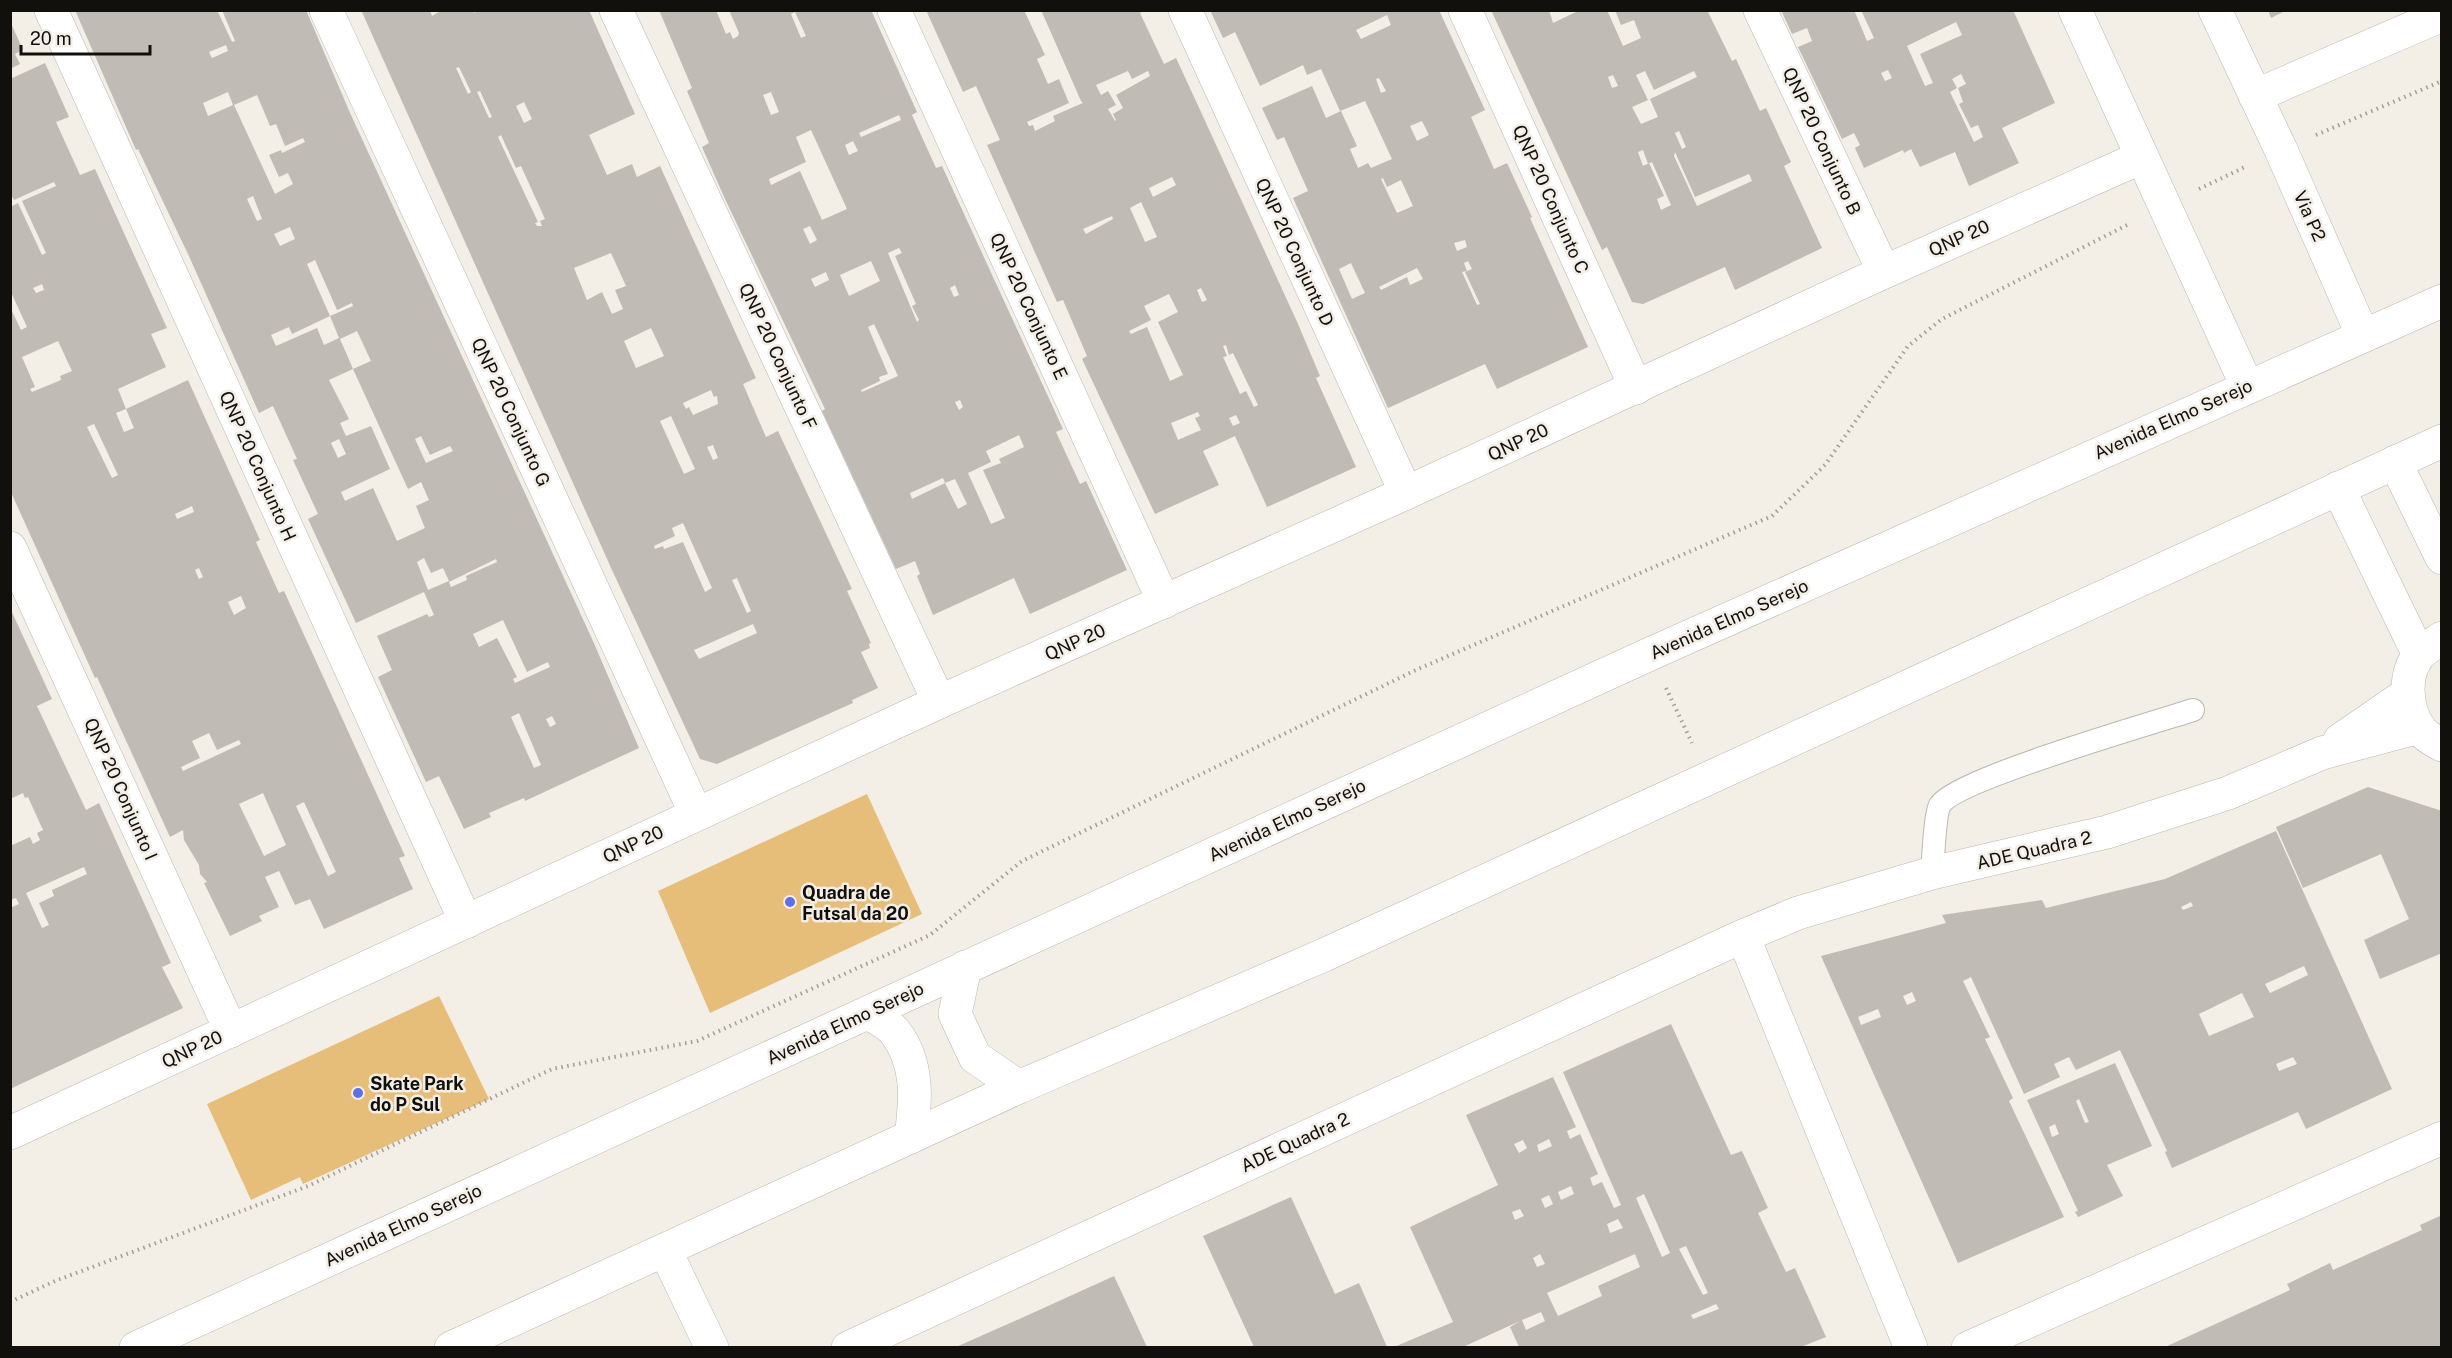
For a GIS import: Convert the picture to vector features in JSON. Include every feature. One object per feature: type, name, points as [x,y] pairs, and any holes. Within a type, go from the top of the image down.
[{"type":"street","name":"QNP 20 Conjunto H","points":[[51,10],[466,922]]},
{"type":"street","name":"QNP 20 Conjunto G","points":[[327,10],[696,814]]},
{"type":"street","name":"QNP 20 Conjunto F","points":[[616,10],[939,702]]},
{"type":"street","name":"QNP 20 Conjunto E","points":[[894,10],[1164,602]]},
{"type":"street","name":"QNP 20 Conjunto D","points":[[1185,10],[1406,493]]},
{"type":"street","name":"QNP 20 Conjunto C","points":[[1465,10],[1636,387]]},
{"type":"street","name":"QNP 20 Conjunto B","points":[[1760,10],[1884,272]]},
{"type":"street","points":[[2075,10],[2247,386]]},
{"type":"street","name":"Via P2","points":[[2215,10],[2281,150],[2363,336]]},
{"type":"street","points":[[2255,96],[2442,15]]},
{"type":"street","name":"QNP 20","points":[[10,1133],[939,702],[1406,493],[1884,272],[2142,157]]},
{"type":"street","name":"Avenida Elmo Serejo","points":[[136,1347],[1650,654],[2442,300]]},
{"type":"street","points":[[451,1347],[1019,1087],[1324,955],[2442,441]]},
{"type":"street","points":[[2395,462],[2442,558]]},
{"type":"street","points":[[2338,488],[2430,647],[2410,674],[2407,694],[2430,736]]},
{"type":"street","name":"QNP 20 Conjunto I","points":[[10,548],[231,1031]]},
{"type":"street","name":"ADE Quadra 2","points":[[848,1347],[1743,936],[1798,913],[1932,873],[2107,832],[2228,793],[2322,753],[2407,694]]},
{"type":"street","name":"ADE Quadra 2","points":[[2322,753],[2430,736]]},
{"type":"street","points":[[1743,936],[1911,1347]]},
{"type":"street","points":[[965,967],[955,1014],[975,1057],[1019,1087]]},
{"type":"street","points":[[868,1013],[894,1031],[912,1063],[916,1098],[911,1137]]},
{"type":"street","points":[[1968,1347],[2442,1138]]},
{"type":"street","points":[[665,1250],[712,1347]]},
{"type":"lane","points":[[1932,873],[1939,806],[1949,796],[2005,771],[2193,710]]},
{"type":"path","points":[[10,1302],[55,1281],[308,1186],[552,1069],[697,1041],[930,935],[1022,861],[1032,856],[1418,669],[1772,516],[1825,465],[1908,346],[1942,319],[2165,205],[2281,150],[2442,81]]},
{"type":"path","points":[[1650,654],[1708,777]]},
{"type":"shaded area","name":"Quadra de Futsal da 20","points":[[867,794],[922,914],[710,1013],[658,891]]},
{"type":"shaded area","name":"Skate Park do P Sul","points":[[439,996],[489,1099],[303,1184],[300,1177],[251,1200],[207,1104]]},
{"type":"building","points":[[75,10],[217,10],[232,42],[235,41],[222,10],[306,10],[351,115],[593,641],[639,748],[525,801],[524,798],[489,813],[491,817],[464,829],[439,776],[426,782],[378,677],[392,670],[377,636],[427,614],[429,617],[434,615],[424,592],[356,623],[308,519],[318,514],[293,460],[297,459],[273,406],[259,413],[188,254],[138,149],[136,150]],"holes":[[[226,45],[228,51],[212,58],[209,52]],[[228,92],[233,105],[208,116],[203,103]],[[257,95],[270,126],[276,124],[285,146],[303,138],[305,142],[282,153],[281,150],[269,155],[279,177],[288,173],[293,184],[275,194],[234,105]],[[253,196],[262,219],[257,221],[247,199]],[[290,227],[295,239],[280,246],[274,234]],[[315,260],[337,310],[352,303],[353,306],[330,316],[307,264]],[[330,316],[339,338],[324,345],[317,328],[276,346],[271,335],[289,327],[292,334]],[[357,331],[371,361],[353,369],[340,339]],[[353,369],[408,489],[421,482],[429,500],[416,506],[425,528],[397,541],[373,488],[345,501],[341,492],[390,469],[371,426],[346,436],[340,423],[349,419],[329,380]],[[421,436],[430,455],[450,446],[453,451],[426,463],[415,439]],[[339,439],[346,454],[338,458],[331,443]],[[424,558],[431,573],[443,568],[449,581],[428,590],[417,562]],[[496,559],[497,562],[466,576],[467,580],[451,587],[449,582]],[[503,620],[527,672],[548,662],[550,667],[515,683],[513,679],[517,677],[497,638],[479,647],[473,634]],[[519,713],[541,765],[534,768],[511,717]],[[552,716],[556,724],[550,727],[546,719]]]},
{"type":"building","points":[[361,10],[430,10],[432,16],[442,10],[473,10],[474,13],[478,10],[589,10],[635,114],[589,135],[607,175],[632,164],[637,177],[660,166],[756,378],[743,384],[766,437],[778,431],[852,589],[847,591],[871,643],[870,648],[861,652],[878,688],[852,700],[853,703],[717,764],[700,759],[612,570]],"holes":[[[459,67],[471,92],[468,94],[456,68]],[[480,91],[492,117],[489,118],[477,92]],[[524,102],[532,119],[524,123],[516,106]],[[501,135],[516,168],[521,166],[545,219],[540,221],[542,226],[537,226],[535,223],[538,222],[498,137]],[[611,253],[626,286],[615,290],[623,309],[612,314],[602,292],[587,300],[574,268]],[[651,328],[664,356],[636,368],[624,341]],[[711,390],[714,397],[717,396],[718,404],[693,415],[689,407],[686,409],[683,403]],[[671,416],[695,469],[684,474],[660,421]],[[713,445],[718,458],[713,460],[707,447]],[[683,523],[712,588],[705,592],[683,542],[664,549],[663,546],[655,549],[654,546],[675,536],[672,528]],[[737,578],[751,611],[747,613],[732,580]],[[753,624],[757,633],[699,659],[694,650]]]},
{"type":"building","points":[[659,10],[716,10],[726,34],[730,32],[733,39],[739,33],[729,10],[871,10],[917,112],[912,115],[936,168],[942,166],[1063,429],[1056,432],[1080,484],[1086,481],[1127,570],[1030,614],[1014,578],[933,615],[917,576],[920,574],[915,561],[896,569],[822,411],[825,409],[725,199],[702,147],[709,143],[687,91],[692,88]],"holes":[[[795,12],[806,36],[801,38],[791,14]],[[771,92],[779,112],[771,115],[763,95]],[[899,115],[901,120],[861,137],[859,133]],[[811,130],[847,209],[822,220],[800,171],[771,185],[769,179],[806,162],[796,137]],[[853,141],[858,151],[849,155],[845,145]],[[810,226],[817,240],[810,244],[803,229]],[[899,248],[902,253],[895,256],[916,304],[912,306],[919,320],[917,322],[888,253]],[[871,261],[880,281],[849,296],[840,275]],[[826,272],[829,280],[815,287],[811,279]],[[955,285],[959,295],[954,297],[950,288]],[[874,324],[898,376],[862,392],[861,390],[880,381],[879,377],[888,374],[868,327]],[[960,400],[963,407],[959,410],[955,402]],[[1019,435],[1024,447],[999,459],[1001,463],[983,470],[1005,518],[991,524],[968,473],[991,462],[986,451]],[[943,478],[945,483],[912,499],[910,493]],[[955,479],[967,504],[958,509],[945,483]]]},
{"type":"building","points":[[926,10],[1024,10],[1045,55],[1037,59],[1048,84],[1059,79],[1069,103],[1027,122],[1029,126],[1033,125],[1035,131],[1055,121],[1053,116],[1083,103],[1041,10],[1145,10],[1140,13],[1164,64],[1176,58],[1201,112],[1298,324],[1320,376],[1316,378],[1356,467],[1267,507],[1235,436],[1203,451],[1219,485],[1155,514],[1082,359],[1087,356],[1063,300],[1057,302],[987,145],[1000,140],[976,86],[963,92]],"holes":[[[1128,71],[1132,79],[1148,71],[1150,76],[1116,95],[1123,108],[1113,114],[1115,121],[1108,109],[1116,105],[1108,91],[1101,95],[1096,85]],[[1172,177],[1176,185],[1153,197],[1149,188]],[[1141,202],[1157,237],[1145,242],[1130,208]],[[1112,216],[1113,219],[1086,234],[1083,229]],[[1201,288],[1207,300],[1202,302],[1197,290]],[[1169,294],[1178,312],[1158,322],[1183,375],[1170,381],[1147,327],[1131,334],[1129,331],[1151,320],[1144,306]],[[1226,345],[1229,355],[1233,353],[1258,405],[1254,407],[1246,391],[1240,394],[1223,357],[1227,356],[1223,346]],[[1198,412],[1200,416],[1195,418],[1201,430],[1178,440],[1171,423]],[[1236,415],[1240,423],[1233,426],[1229,418]]]},
{"type":"building","points":[[1210,10],[1439,10],[1485,110],[1471,117],[1494,169],[1507,163],[1588,347],[1497,389],[1485,364],[1388,408],[1293,198],[1308,191],[1284,137],[1277,140],[1262,108],[1312,86],[1326,118],[1341,111],[1357,146],[1350,149],[1358,168],[1368,163],[1371,168],[1392,159],[1365,101],[1340,111],[1321,69],[1307,75],[1303,65],[1260,86],[1235,32],[1223,38]],"holes":[[[1387,15],[1391,25],[1361,39],[1356,30]],[[1379,78],[1386,91],[1381,93],[1376,79]],[[1422,121],[1429,135],[1417,141],[1410,126]],[[1383,178],[1387,187],[1401,180],[1413,206],[1397,213],[1381,179]],[[1465,240],[1467,247],[1457,251],[1454,243]],[[1468,261],[1472,269],[1465,272],[1480,304],[1477,305],[1462,272],[1467,271],[1464,263]],[[1351,263],[1365,293],[1352,299],[1339,269]],[[1417,268],[1423,279],[1410,285],[1407,277],[1381,290],[1379,287]]]},
{"type":"building","points":[[1491,10],[1549,10],[1553,23],[1578,11],[1607,10],[1623,46],[1641,38],[1634,20],[1621,25],[1615,10],[1707,10],[1732,61],[1736,59],[1760,111],[1766,108],[1791,162],[1784,166],[1822,248],[1735,290],[1725,267],[1643,304],[1632,302],[1607,247],[1602,250]],"holes":[[[1645,71],[1654,90],[1694,71],[1697,77],[1650,99],[1658,117],[1641,124],[1632,107],[1648,100],[1636,75]],[[1613,75],[1618,86],[1612,88],[1608,77]],[[1679,131],[1686,147],[1682,149],[1675,133]],[[1643,150],[1648,164],[1643,166],[1638,152]],[[1675,152],[1695,197],[1749,174],[1752,181],[1697,206],[1674,156]],[[1652,162],[1671,205],[1661,210],[1657,199],[1664,196],[1649,163]]]},
{"type":"building","points":[[1781,10],[1854,10],[1867,41],[1874,38],[1861,10],[2013,10],[2055,103],[2002,128],[2019,163],[1969,186],[1955,152],[1920,167],[1911,149],[1904,153],[1903,150],[1864,168],[1855,148],[1860,145],[1854,133],[1842,139],[1798,47],[1812,41],[1807,28],[1792,34]],"holes":[[[1956,22],[1962,35],[1920,54],[1933,83],[1925,86],[1907,46]],[[1888,70],[1892,78],[1885,81],[1881,73]],[[1961,74],[1966,84],[1958,88],[1963,102],[1959,104],[1971,128],[1978,125],[1983,137],[1974,142],[1950,92],[1957,88],[1952,79]]]},
{"type":"building","points":[[2268,10],[2287,10],[2271,18]]},
{"type":"building","points":[[10,21],[23,50],[15,54],[20,64],[10,69]]},
{"type":"building","points":[[45,63],[69,117],[56,122],[80,175],[95,169],[167,328],[151,334],[166,367],[118,389],[126,409],[188,380],[260,540],[256,542],[279,593],[284,591],[405,856],[399,858],[413,889],[324,929],[310,899],[295,905],[279,871],[265,877],[279,907],[259,916],[262,921],[230,936],[204,883],[207,882],[200,874],[199,865],[184,840],[183,830],[170,837],[10,490],[10,307],[21,330],[27,327],[10,290],[10,202],[12,206],[18,203],[42,255],[46,253],[22,201],[56,186],[54,182],[14,200],[10,193],[10,79]],"holes":[[[42,284],[44,290],[36,293],[33,288]],[[58,341],[72,371],[60,376],[61,380],[32,392],[30,389],[35,387],[22,357]],[[126,409],[134,428],[124,432],[116,413]],[[94,424],[118,475],[112,478],[87,427]],[[192,506],[194,512],[177,519],[175,514]],[[199,568],[203,577],[199,579],[195,570]],[[241,596],[246,608],[234,615],[228,602]],[[209,733],[217,750],[239,740],[241,744],[183,771],[181,767],[200,758],[192,741]],[[263,793],[286,845],[264,856],[239,804]],[[304,802],[336,872],[328,876],[296,806]]]},
{"type":"building","points":[[10,608],[52,699],[37,706],[86,810],[99,803],[171,963],[162,967],[183,1008],[10,1089],[10,908],[19,904],[16,898],[10,900],[10,846],[30,837],[33,844],[40,840],[37,833],[43,830],[28,797],[25,798],[23,793],[10,799]],"holes":[[[84,867],[87,874],[52,890],[54,896],[39,903],[49,925],[42,928],[26,893]]]},
{"type":"building","points":[[2368,787],[2442,811],[2442,953],[2380,979],[2364,940],[2409,919],[2381,854],[2303,888],[2276,827]]},
{"type":"building","points":[[2276,831],[2392,1089],[2306,1129],[2298,1112],[2172,1168],[2165,1152],[2167,1151],[2120,1050],[2076,1070],[2069,1057],[2054,1064],[2060,1077],[2024,1094],[1971,977],[1963,981],[1990,1037],[1985,1039],[2013,1098],[2009,1101],[2064,1217],[1958,1263],[1821,956],[1946,923],[1942,915],[2042,900],[2046,908],[2165,879]],"holes":[[[2191,902],[2193,906],[2183,910],[2181,907]],[[2304,966],[2308,975],[2270,993],[2265,984]],[[1912,992],[1916,1001],[1907,1005],[1903,996]],[[2242,993],[2254,1017],[2209,1036],[2199,1014]],[[1878,1009],[1881,1017],[1861,1025],[1858,1017]],[[2293,1057],[2297,1064],[2279,1071],[2276,1064]]]},
{"type":"building","points":[[1671,1024],[1731,1155],[1742,1151],[1768,1208],[1758,1213],[1786,1272],[1795,1268],[1826,1337],[1801,1347],[1519,1347],[1510,1327],[1520,1321],[1463,1347],[1394,1347],[1453,1322],[1410,1227],[1498,1185],[1466,1115],[1553,1077],[1576,1127],[1567,1131],[1570,1139],[1580,1134],[1598,1174],[1590,1178],[1593,1186],[1602,1182],[1614,1208],[1621,1205],[1563,1072]],"holes":[[[1549,1139],[1552,1146],[1539,1152],[1537,1145]],[[1523,1140],[1527,1148],[1519,1153],[1514,1144]],[[1571,1186],[1574,1194],[1561,1200],[1558,1192]],[[1644,1194],[1670,1253],[1662,1257],[1636,1198]],[[1549,1195],[1553,1204],[1545,1208],[1541,1199]],[[1520,1209],[1524,1216],[1515,1220],[1512,1212]],[[1618,1219],[1623,1228],[1610,1233],[1607,1224]],[[1686,1246],[1708,1293],[1703,1295],[1679,1249]],[[1540,1254],[1545,1264],[1537,1267],[1533,1258]],[[1635,1254],[1640,1267],[1598,1286],[1602,1296],[1558,1316],[1547,1293]],[[1716,1304],[1719,1309],[1693,1319],[1691,1315]],[[1541,1312],[1545,1321],[1526,1330],[1522,1320]]]},
{"type":"building","points":[[2115,1063],[2152,1146],[2107,1165],[2123,1196],[2078,1217],[2075,1212],[2078,1211],[2027,1100]],"holes":[[[2079,1099],[2089,1122],[2085,1123],[2076,1101]],[[2055,1124],[2059,1134],[2052,1137],[2049,1127]]]},
{"type":"building","points":[[1291,1197],[1335,1294],[1359,1283],[1387,1347],[1254,1347],[1203,1236]]},
{"type":"building","points":[[2442,1215],[2442,1346],[2165,1347],[2290,1290],[2287,1284],[2330,1263],[2333,1270],[2422,1230],[2420,1225]]},
{"type":"building","points":[[1114,1276],[1147,1347],[956,1347],[1026,1316]]},
{"type":"place","name":"Quadra de Futsal da 20","points":[[790,902]]},
{"type":"place","name":"Skate Park do P Sul","points":[[358,1093]]}]
